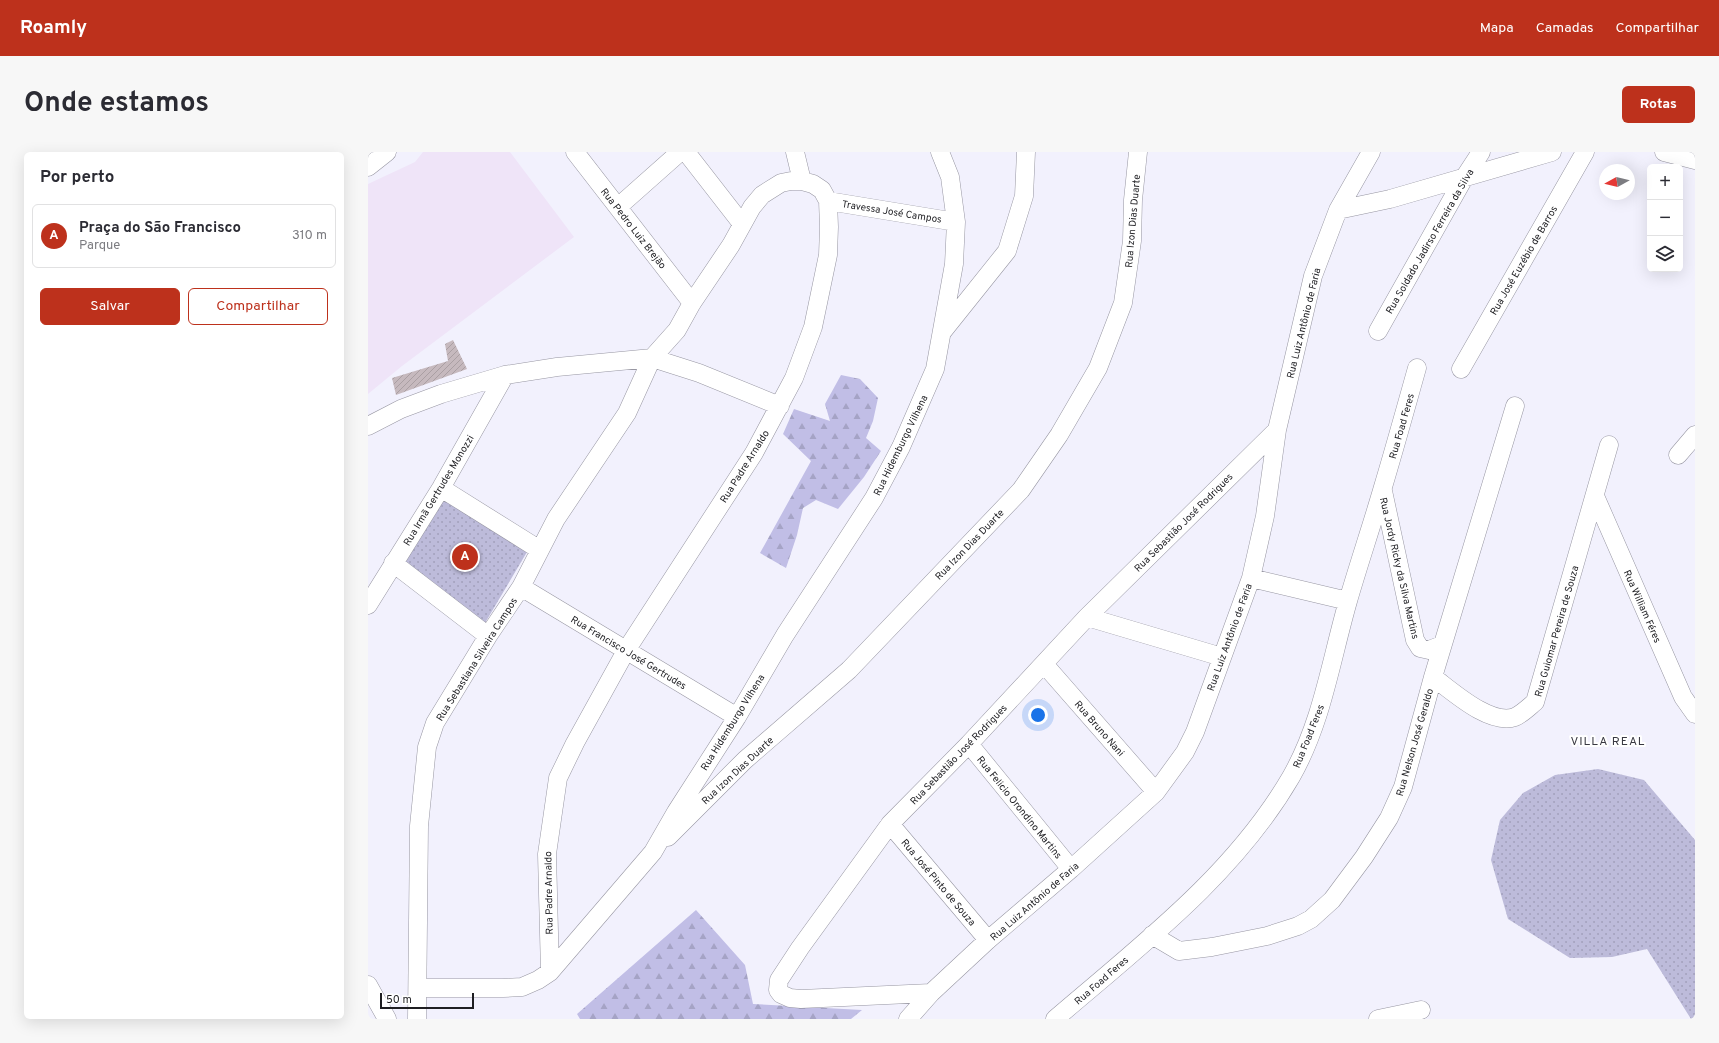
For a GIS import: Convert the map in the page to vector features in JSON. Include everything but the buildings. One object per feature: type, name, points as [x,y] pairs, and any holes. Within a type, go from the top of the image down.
[{"type":"street","points":[[368,166],[387,152]]},
{"type":"street","name":"Rua Pedro Luiz Brejão","points":[[575,152],[692,303]]},
{"type":"street","points":[[618,207],[680,152]]},
{"type":"street","points":[[686,152],[742,224]]},
{"type":"street","points":[[795,152],[802,181]]},
{"type":"street","name":"Rua Hidemburgo Vilhena","points":[[419,988],[522,987],[534,982],[550,972],[653,852],[676,812],[786,635],[874,498],[901,447],[935,369],[954,264],[956,222],[950,177],[940,152]]},
{"type":"street","points":[[942,332],[1007,251],[1024,196],[1026,152]]},
{"type":"street","name":"Rua Izon Dias Duarte","points":[[653,852],[745,760],[849,670],[1021,490],[1054,441],[1098,368],[1123,303],[1132,241],[1133,200],[1138,152]]},
{"type":"street","name":"Rua Luiz Antônio de Faria","points":[[908,1019],[931,993],[988,940],[1071,869],[1156,792],[1180,758],[1195,732],[1251,578],[1265,516],[1277,430],[1314,276],[1338,210],[1371,152]]},
{"type":"street","name":"Rua Soldado Jadirso Ferreira da Silva","points":[[1378,331],[1464,178],[1481,152]]},
{"type":"street","points":[[1338,210],[1390,199],[1552,152]]},
{"type":"street","name":"Rua José Euzébio de Barros","points":[[1461,369],[1585,152]]},
{"type":"street","points":[[1664,152],[1695,160]]},
{"type":"street","points":[[652,358],[677,330],[692,303],[752,207],[762,195],[781,183],[802,181],[813,184],[822,190],[828,201]]},
{"type":"street","name":"Travessa José Campos","points":[[828,201],[956,222]]},
{"type":"street","name":"Rua Padre Arnaldo","points":[[550,972],[547,854],[558,778],[575,743],[627,649],[754,453],[794,378],[813,327],[828,255],[828,201]]},
{"type":"street","points":[[368,426],[401,409],[441,394],[506,375],[557,367],[652,358],[699,373],[780,406]]},
{"type":"street","name":"Rua Sebastiana Silveira Campos","points":[[417,1019],[419,988],[419,826],[427,747],[435,723],[488,636],[521,587],[556,519],[627,413],[652,358]]},
{"type":"street","name":"Rua Foad Feres","points":[[1055,1019],[1152,935],[1222,870],[1261,821],[1291,776],[1306,745],[1320,706],[1348,601],[1383,488],[1417,368]]},
{"type":"street","name":"Rua Irmã Gertrudes Monozzi","points":[[368,605],[441,488],[506,375]]},
{"type":"street","name":"Rua Nelson José Geraldo","points":[[1152,935],[1179,951],[1212,947],[1267,936],[1298,926],[1312,919],[1332,900],[1364,857],[1389,818],[1403,787],[1442,645],[1516,406]]},
{"type":"street","name":"Rua Sebastião José Rodrigues","points":[[931,993],[801,999],[790,998],[781,994],[778,990],[779,980],[800,948],[890,824],[969,744],[1087,616],[1277,430]]},
{"type":"street","points":[[1678,455],[1695,435]]},
{"type":"street","name":"Rua Guiomar Pereira de Souza","points":[[1433,677],[1477,709],[1498,719],[1514,717],[1535,702],[1609,445]]},
{"type":"street","points":[[441,488],[540,550]]},
{"type":"street","name":"Rua Jordy Ricky da Silva Martins","points":[[1383,488],[1415,640],[1420,648],[1429,650],[1442,645]]},
{"type":"street","name":"Rua William Féres","points":[[1595,496],[1683,697],[1695,714]]},
{"type":"street","points":[[393,563],[488,636]]},
{"type":"street","points":[[1251,578],[1348,601]]},
{"type":"street","name":"Rua Francisco José Gertrudes","points":[[521,587],[627,649],[736,716]]},
{"type":"street","points":[[1087,616],[1222,657]]},
{"type":"street","name":"Rua Bruno Nani","points":[[1044,664],[1156,792]]},
{"type":"street","name":"Rua Felicio Orondino Martins","points":[[969,744],[1071,869]]},
{"type":"street","name":"Rua José Pinto de Souza","points":[[890,824],[988,940]]},
{"type":"street","points":[[368,985],[387,1019]]},
{"type":"street","points":[[1378,1019],[1421,1010]]},
{"type":"shaded area","points":[[423,152],[510,152],[574,237],[402,366],[368,394],[368,184],[415,162]]},
{"type":"shaded area","points":[[445,494],[527,552],[485,623],[404,563]]},
{"type":"shaded area","points":[[1598,769],[1644,780],[1695,840],[1695,1019],[1691,1019],[1647,949],[1612,957],[1570,958],[1508,919],[1491,860],[1500,820],[1523,793],[1555,775]]},
{"type":"green space","points":[[841,375],[860,379],[878,398],[873,421],[866,438],[881,451],[864,477],[838,509],[816,500],[803,508],[797,535],[786,568],[760,553],[811,461],[783,434],[794,409],[830,421],[825,404]]},
{"type":"green space","points":[[696,910],[745,965],[753,1004],[862,1010],[851,1019],[580,1019],[577,1014]]},
{"type":"place","name":"Praça do São Francisco","points":[[465,557]]},
{"type":"district","name":"VILLA REAL","points":[[1608,741]]}]
